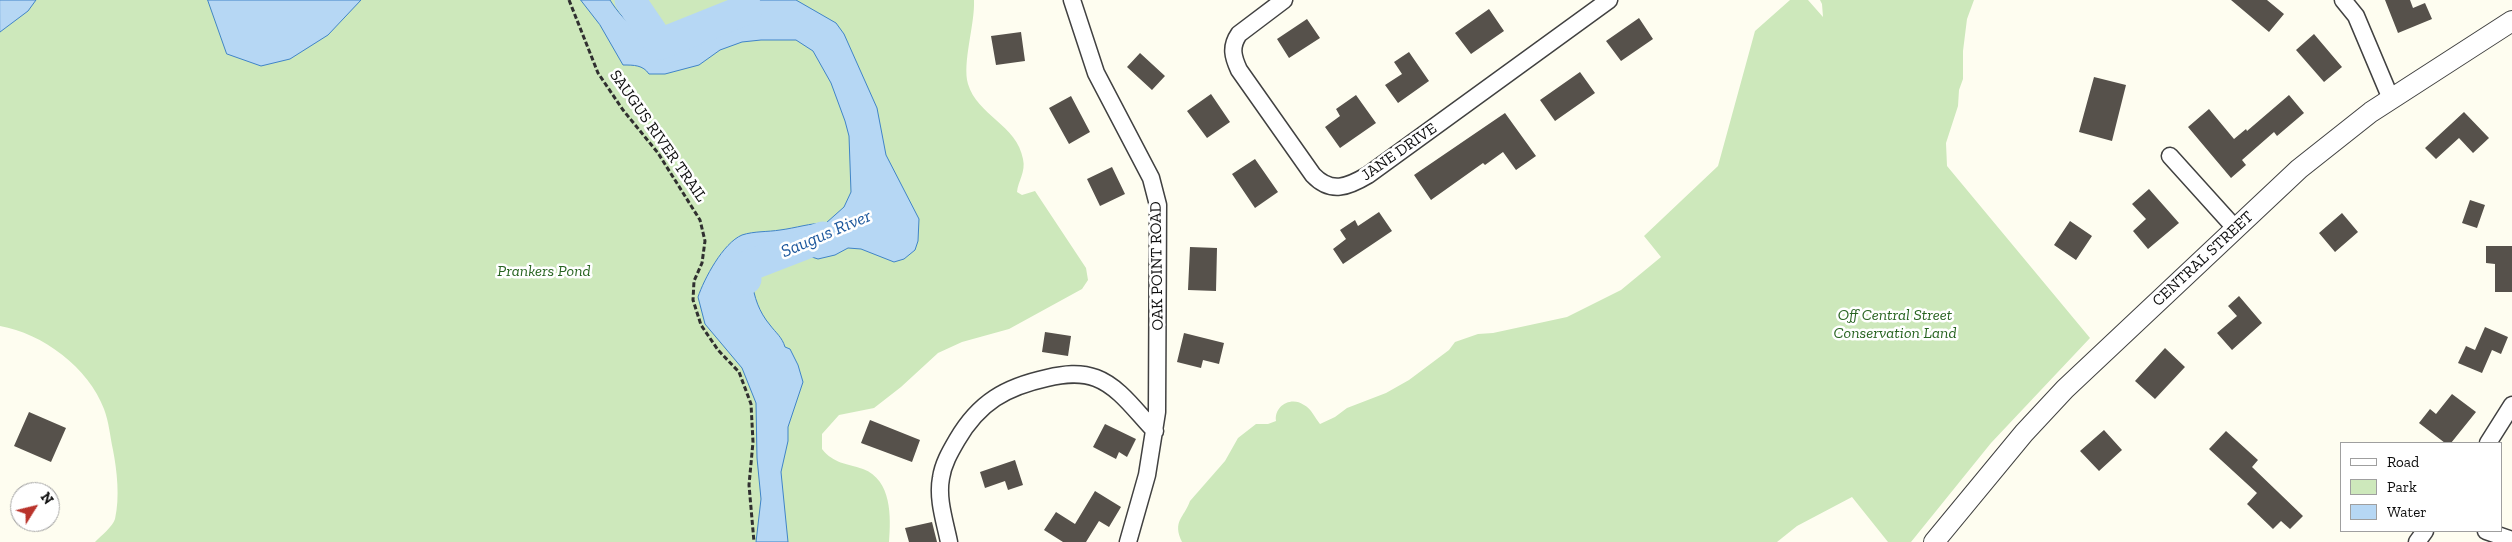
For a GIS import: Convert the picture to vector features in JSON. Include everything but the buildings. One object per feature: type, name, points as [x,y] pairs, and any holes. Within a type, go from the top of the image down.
[{"type":"street","name":"OAK POINT ROAD","points":[[1072,0],[1096,73],[1151,178],[1158,205],[1157,412],[1147,475],[1128,542]]},
{"type":"street","name":"JANE DRIVE","points":[[1284,0],[1244,30],[1234,40],[1232,54],[1239,70],[1314,175],[1325,186],[1336,188],[1347,186],[1368,175],[1610,0]]},
{"type":"street","points":[[2343,0],[2356,16],[2391,99]]},
{"type":"street","name":"CENTRAL STREET","points":[[1934,542],[2043,411],[2235,228],[2320,151],[2391,99],[2512,21]]},
{"type":"street","points":[[2170,156],[2235,228]]},
{"type":"street","points":[[949,542],[941,500],[941,479],[947,458],[974,414],[991,400],[1010,389],[1059,375],[1079,373],[1094,377],[1109,384],[1155,431]]},
{"type":"street","points":[[2489,442],[2512,406]]},
{"type":"street","points":[[2489,532],[2512,540]]},
{"type":"path","name":"SAUGUS RIVER TRAIL","points":[[569,0],[598,73],[622,110],[658,153],[700,220],[705,241],[702,263],[694,281],[693,300],[701,325],[718,350],[738,372],[751,404],[753,442],[749,485],[754,542]]},
{"type":"green space","name":"Prankers Pond","points":[[0,0],[974,0],[967,66],[968,84],[980,104],[1013,137],[1019,147],[1024,164],[1017,192],[1022,195],[1035,191],[1086,268],[1088,280],[1082,289],[1009,329],[962,342],[938,353],[901,387],[874,408],[839,415],[822,434],[822,449],[831,458],[863,469],[873,474],[880,482],[888,500],[889,542],[95,542],[114,522],[117,511],[116,467],[104,409],[97,394],[87,380],[62,355],[32,336],[0,326]]},
{"type":"green space","name":"Off Central Street Conservation Land","points":[[1790,0],[1808,0],[1823,17],[1820,0],[1974,0],[1967,19],[1963,51],[1963,79],[1959,90],[1958,106],[1946,143],[1947,166],[2090,338],[1991,443],[1911,542],[1888,542],[1852,497],[1797,526],[1777,542],[1182,542],[1178,529],[1180,520],[1190,501],[1225,461],[1238,438],[1256,424],[1268,424],[1276,421],[1278,411],[1284,404],[1299,402],[1311,411],[1320,424],[1335,417],[1347,408],[1386,393],[1409,380],[1449,350],[1455,342],[1478,334],[1493,333],[1567,317],[1621,290],[1661,257],[1644,236],[1718,166],[1755,31]]},
{"type":"water","points":[[0,0],[36,0],[28,11],[0,32]]},
{"type":"water","points":[[208,0],[361,0],[328,35],[290,59],[261,66],[227,54]]},
{"type":"water","points":[[581,0],[610,0],[623,17],[642,35],[653,42],[675,48],[690,43],[733,0],[796,0],[836,23],[844,34],[877,108],[886,155],[919,219],[918,241],[915,250],[904,259],[894,262],[861,249],[848,248],[835,255],[818,259],[790,250],[769,258],[752,281],[760,310],[781,338],[785,347],[790,349],[798,365],[803,382],[788,427],[788,441],[781,472],[788,542],[756,542],[761,499],[757,458],[756,403],[742,368],[705,324],[698,297],[715,262],[735,239],[751,233],[826,223],[844,207],[851,192],[849,136],[831,83],[813,51],[796,40],[742,42],[720,50],[699,65],[665,74],[649,74],[641,67],[623,65],[600,25]]},
{"type":"waterway","name":"Saugus River","points":[[630,0],[660,44],[747,9]]},
{"type":"waterway","name":"Saugus River","points":[[746,279],[743,268],[823,237]]}]
